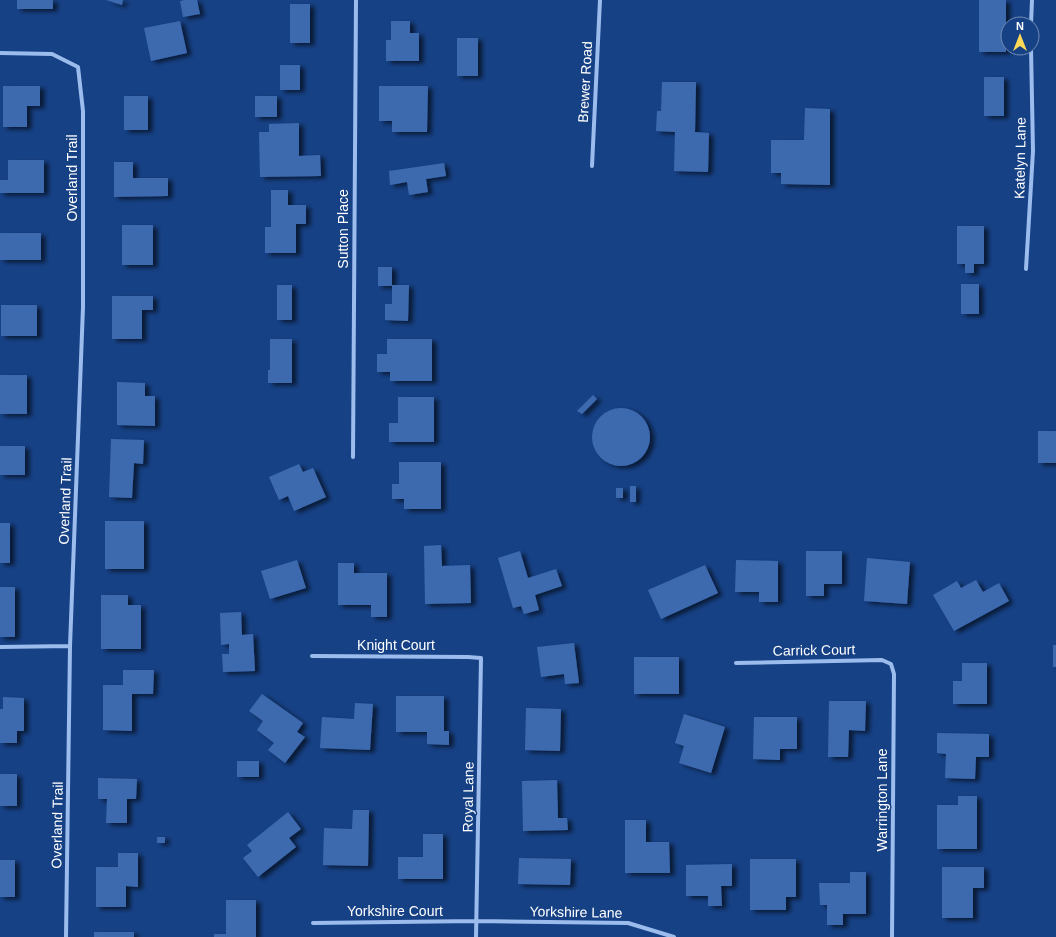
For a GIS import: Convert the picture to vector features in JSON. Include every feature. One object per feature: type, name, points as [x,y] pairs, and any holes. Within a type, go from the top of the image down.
[{"type":"street","name":"Sutton Place","points":[[353,457],[356,0]]},
{"type":"street","name":"Brewer Road","points":[[592,166],[600,0]]},
{"type":"street","points":[[1031,16],[1032,0]]},
{"type":"street","name":"Overland Trail","points":[[0,53],[52,54],[78,67],[83,111],[83,307],[70,646],[66,937]]},
{"type":"street","name":"Katelyn Lane","points":[[1026,269],[1033,151],[1031,56]]},
{"type":"street","points":[[0,647],[70,646]]},
{"type":"street","name":"Knight Court","points":[[312,656],[481,658]]},
{"type":"street","name":"Royal Lane","points":[[476,937],[481,658]]},
{"type":"street","name":"Carrick Court","points":[[736,662],[882,660],[891,664]]},
{"type":"street","name":"Warrington Lane","points":[[891,664],[894,674],[892,937]]},
{"type":"street","name":"Yorkshire Court","points":[[313,923],[476,921]]},
{"type":"street","name":"Yorkshire Lane","points":[[476,921],[628,923],[674,937]]},
{"type":"building","points":[[17,0],[53,0],[53,9],[17,9]]},
{"type":"building","points":[[106,0],[123,0],[122,5]]},
{"type":"building","points":[[197,0],[200,14],[183,17],[180,1]]},
{"type":"building","points":[[979,0],[1006,0],[1006,16],[1000,16],[1000,52],[979,52]]},
{"type":"building","points":[[290,4],[310,4],[310,43],[290,43]]},
{"type":"building","points":[[180,21],[187,53],[151,61],[144,28]]},
{"type":"building","points":[[391,21],[410,21],[410,33],[419,33],[419,61],[386,61],[386,40],[391,40]]},
{"type":"building","points":[[457,38],[478,38],[478,76],[457,76]]},
{"type":"building","points":[[280,65],[300,65],[300,90],[280,90]]},
{"type":"building","points":[[984,77],[1004,77],[1004,116],[984,116]]},
{"type":"building","points":[[662,82],[696,82],[695,132],[709,133],[708,172],[674,171],[675,132],[656,131],[657,111],[661,111]]},
{"type":"building","points":[[3,86],[40,86],[40,106],[27,106],[27,127],[3,127]]},
{"type":"building","points":[[379,86],[428,86],[427,132],[392,132],[392,121],[379,121]]},
{"type":"building","points":[[124,96],[148,96],[148,130],[124,130]]},
{"type":"building","points":[[255,96],[277,96],[277,117],[255,117]]},
{"type":"building","points":[[805,108],[830,109],[830,185],[781,184],[781,173],[771,173],[771,140],[804,140]]},
{"type":"building","points":[[299,123],[299,156],[320,155],[321,176],[260,177],[259,132],[269,132],[269,124]]},
{"type":"building","points":[[8,160],[44,160],[44,193],[0,193],[0,180],[8,180]]},
{"type":"building","points":[[114,162],[133,162],[133,178],[168,178],[168,196],[114,197]]},
{"type":"building","points":[[444,163],[446,176],[426,179],[428,192],[409,195],[407,182],[390,185],[389,171]]},
{"type":"building","points":[[271,190],[288,190],[288,205],[306,205],[306,224],[296,224],[296,253],[265,253],[265,227],[271,227]]},
{"type":"building","points":[[122,225],[153,225],[153,265],[122,265]]},
{"type":"building","points":[[957,226],[984,226],[984,264],[974,264],[974,273],[965,273],[965,264],[957,264]]},
{"type":"building","points":[[0,233],[41,233],[41,260],[0,260]]},
{"type":"building","points":[[378,267],[392,267],[392,285],[409,285],[408,321],[385,320],[385,304],[392,304],[392,286],[378,286]]},
{"type":"building","points":[[961,284],[979,284],[979,314],[961,314]]},
{"type":"building","points":[[277,285],[292,285],[292,320],[277,320]]},
{"type":"building","points":[[112,296],[153,296],[153,310],[142,310],[142,339],[112,339]]},
{"type":"building","points":[[1,305],[37,305],[37,336],[1,336]]},
{"type":"building","points":[[270,339],[292,339],[292,383],[268,383],[268,370],[270,370]]},
{"type":"building","points":[[387,339],[432,339],[432,381],[390,381],[390,372],[377,372],[377,354],[387,354]]},
{"type":"building","points":[[0,375],[27,375],[27,414],[0,414]]},
{"type":"building","points":[[117,382],[145,383],[145,396],[155,396],[155,426],[117,425]]},
{"type":"building","points":[[593,395],[597,399],[582,414],[577,411]]},
{"type":"building","points":[[398,397],[434,397],[434,442],[389,442],[389,423],[398,423]]},
{"type":"building","points":[[621,408],[632,410],[645,421],[648,426],[650,437],[648,448],[637,461],[632,464],[621,466],[610,464],[597,453],[594,448],[592,437],[594,426],[605,413],[610,410]]},
{"type":"building","points":[[1038,431],[1056,431],[1056,463],[1038,463]]},
{"type":"building","points":[[111,439],[144,440],[143,464],[134,463],[132,498],[109,497]]},
{"type":"building","points":[[0,446],[25,446],[25,475],[0,475]]},
{"type":"building","points":[[399,462],[441,462],[441,509],[404,509],[404,499],[392,499],[392,484],[399,484]]},
{"type":"building","points":[[299,464],[303,472],[313,468],[326,497],[294,511],[288,496],[279,500],[269,477]]},
{"type":"building","points":[[630,486],[636,486],[636,502],[630,502]]},
{"type":"building","points":[[616,488],[623,488],[623,498],[616,498]]},
{"type":"building","points":[[105,521],[144,521],[144,569],[105,569]]},
{"type":"building","points":[[0,523],[10,523],[10,563],[0,563]]},
{"type":"building","points":[[441,545],[442,566],[470,565],[471,603],[425,604],[424,546]]},
{"type":"building","points":[[520,551],[528,578],[556,569],[562,586],[535,595],[539,610],[524,614],[521,606],[513,608],[498,558]]},
{"type":"building","points":[[806,551],[842,551],[842,584],[824,584],[824,596],[806,596]]},
{"type":"building","points":[[867,558],[910,562],[907,604],[864,601]]},
{"type":"building","points":[[297,560],[306,588],[270,599],[261,571]]},
{"type":"building","points":[[736,560],[778,561],[778,602],[759,602],[759,592],[735,592]]},
{"type":"building","points":[[338,563],[354,563],[354,573],[387,573],[387,617],[371,617],[371,605],[338,605]]},
{"type":"building","points":[[705,565],[718,593],[661,619],[648,590]]},
{"type":"building","points":[[976,580],[983,592],[999,583],[1009,601],[954,631],[933,595],[957,581],[961,588]]},
{"type":"building","points":[[0,587],[15,587],[15,637],[0,637]]},
{"type":"building","points":[[101,595],[128,595],[128,605],[141,605],[141,649],[101,649]]},
{"type":"building","points":[[241,612],[242,635],[253,634],[255,671],[223,672],[222,654],[229,654],[229,644],[221,645],[220,613]]},
{"type":"building","points":[[574,643],[579,683],[565,684],[564,674],[541,677],[537,647]]},
{"type":"building","points":[[1053,645],[1056,645],[1056,667],[1053,667]]},
{"type":"building","points":[[634,657],[679,657],[679,694],[634,694]]},
{"type":"building","points":[[962,663],[987,663],[987,704],[953,704],[953,681],[962,681]]},
{"type":"building","points":[[123,670],[154,670],[153,694],[132,694],[132,731],[103,730],[103,685],[123,685]]},
{"type":"building","points":[[262,694],[303,723],[297,732],[305,737],[285,763],[268,750],[274,743],[257,730],[263,721],[249,711]]},
{"type":"building","points":[[396,696],[444,696],[444,731],[449,731],[449,745],[427,744],[427,732],[396,732]]},
{"type":"building","points":[[3,697],[24,698],[24,731],[17,731],[17,743],[0,743],[0,709],[3,709]]},
{"type":"building","points":[[829,701],[866,701],[865,731],[849,730],[848,757],[828,757]]},
{"type":"building","points":[[355,703],[373,704],[370,750],[320,748],[322,717],[354,719]]},
{"type":"building","points":[[526,708],[561,709],[560,751],[525,750]]},
{"type":"building","points":[[684,714],[725,727],[711,773],[679,763],[684,746],[675,743]]},
{"type":"building","points":[[754,717],[797,717],[797,749],[780,749],[780,760],[753,759]]},
{"type":"building","points":[[937,733],[989,734],[989,757],[976,757],[975,779],[945,778],[946,754],[937,753]]},
{"type":"building","points":[[237,761],[259,761],[259,777],[237,777]]},
{"type":"building","points":[[0,774],[17,774],[17,806],[0,806]]},
{"type":"building","points":[[98,778],[137,779],[136,799],[127,799],[127,823],[106,823],[107,799],[98,799]]},
{"type":"building","points":[[557,780],[558,818],[567,818],[568,830],[523,831],[522,781]]},
{"type":"building","points":[[958,796],[977,796],[977,849],[937,849],[937,805],[958,805]]},
{"type":"building","points":[[353,810],[369,810],[368,866],[323,865],[324,828],[352,829]]},
{"type":"building","points":[[288,812],[301,829],[289,838],[296,847],[258,877],[243,858],[252,851],[247,845]]},
{"type":"building","points":[[625,820],[646,820],[646,842],[669,842],[670,873],[625,873]]},
{"type":"building","points":[[423,834],[443,834],[443,879],[398,879],[398,857],[423,857]]},
{"type":"building","points":[[157,837],[165,837],[165,843],[157,843]]},
{"type":"building","points":[[118,853],[138,853],[138,887],[126,886],[126,907],[96,907],[96,867],[118,867]]},
{"type":"building","points":[[519,858],[571,859],[570,885],[518,884]]},
{"type":"building","points":[[750,859],[796,859],[796,897],[786,897],[786,910],[750,910]]},
{"type":"building","points":[[0,860],[15,860],[15,897],[0,897]]},
{"type":"building","points":[[732,864],[732,886],[721,886],[722,906],[708,906],[708,896],[686,896],[686,865]]},
{"type":"building","points":[[942,867],[984,867],[984,888],[973,888],[973,918],[942,918]]},
{"type":"building","points":[[850,872],[866,872],[866,914],[843,914],[843,925],[827,925],[827,905],[820,905],[819,883],[850,883]]},
{"type":"building","points":[[226,900],[256,900],[256,937],[214,937],[214,934],[226,934]]},
{"type":"building","points":[[94,932],[134,932],[134,937],[94,937]]}]
